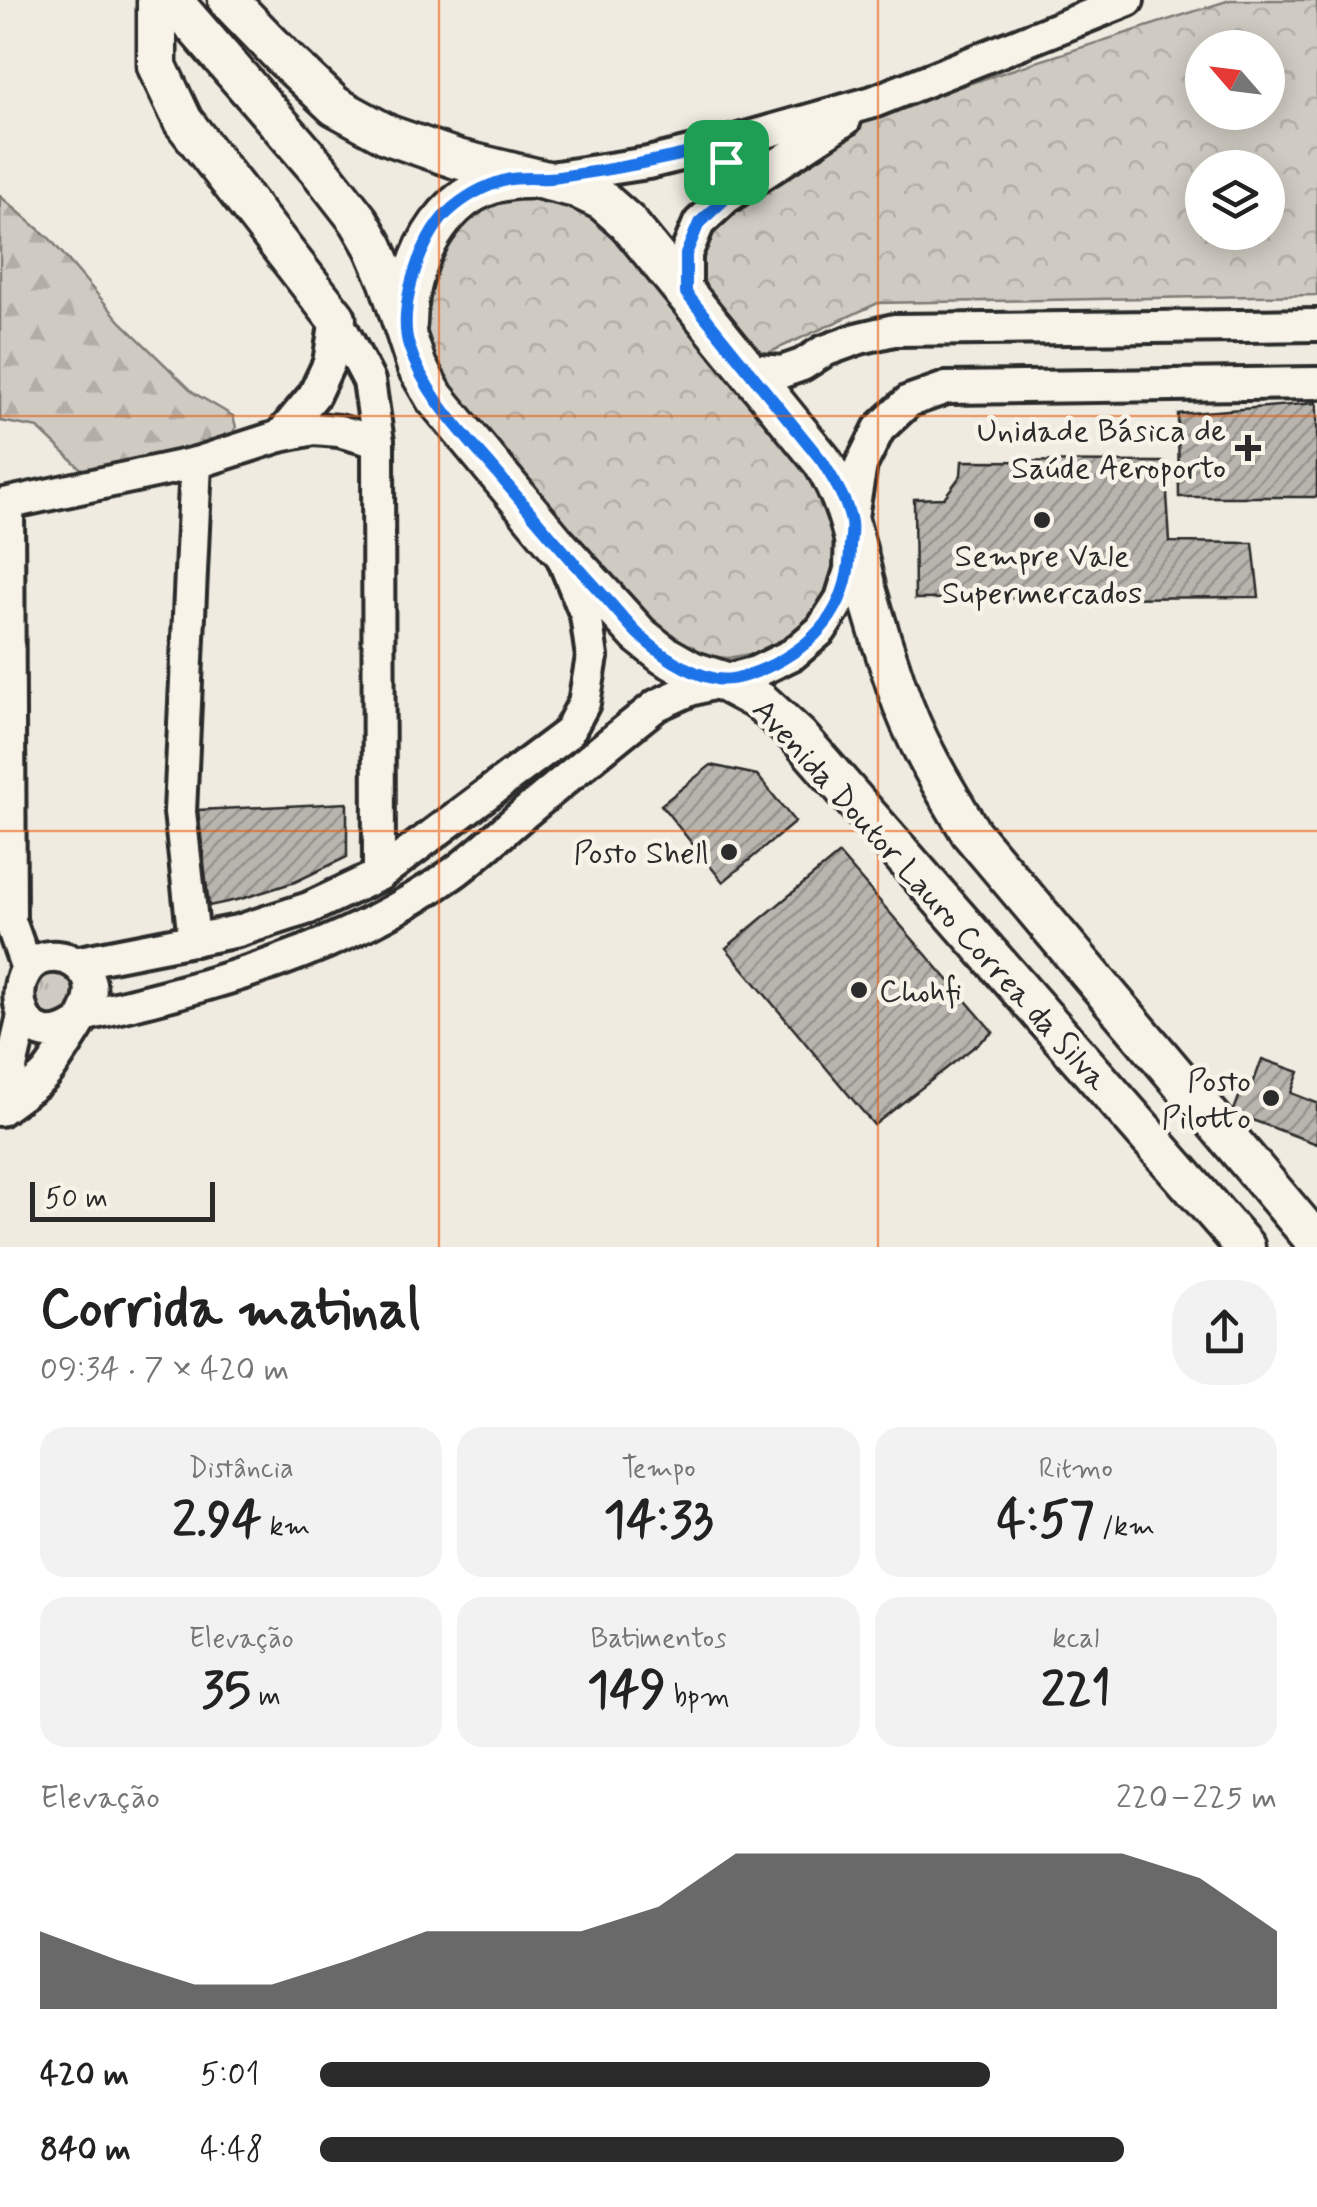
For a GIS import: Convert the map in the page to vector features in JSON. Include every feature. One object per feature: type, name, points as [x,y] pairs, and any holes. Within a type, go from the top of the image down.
[{"type":"main road","points":[[157,0],[157,66],[183,121],[336,318]]},
{"type":"main road","name":"Avenida Doutor Lauro Correa da Silva","points":[[172,0],[359,221],[389,282],[417,367],[435,398],[557,545],[639,635],[664,655],[761,702],[799,737],[1246,1247]]},
{"type":"main road","name":"Avenida Doutor Lauro Correa da Silva","points":[[228,0],[335,106],[388,135],[458,159],[576,188],[603,201],[628,223],[822,461],[837,485],[851,522],[898,693],[928,762],[971,833],[1315,1236]]},
{"type":"main road","points":[[407,341],[411,280],[422,248],[446,214],[477,190],[510,178],[546,179]]},
{"type":"street","points":[[546,179],[648,163],[872,102],[1087,8],[1128,0]]},
{"type":"street","points":[[686,293],[686,254],[699,223],[726,198],[872,102]]},
{"type":"street","points":[[714,147],[726,162],[730,180],[726,198]]},
{"type":"street","points":[[280,436],[314,395],[329,363],[336,318]]},
{"type":"street","points":[[336,318],[370,381],[378,442],[379,875]]},
{"type":"street","points":[[746,369],[782,372],[824,351],[894,330],[1317,324]]},
{"type":"street","points":[[13,1015],[35,1031],[52,1035],[68,1031],[84,1018],[255,970],[331,942],[452,874],[657,705],[720,680],[756,672],[793,654],[821,630],[841,600],[850,570],[851,522],[861,465],[879,429],[909,401],[946,388],[1317,383]]},
{"type":"street","points":[[0,1098],[9,1076],[17,966],[10,922],[4,504],[196,462],[314,429],[339,431],[378,442]]},
{"type":"street","points":[[194,940],[180,812],[196,462]]},
{"type":"street","points":[[75,963],[238,931],[309,908],[379,875],[568,732],[584,702],[592,658],[586,615],[557,545]]},
{"type":"street","points":[[0,1110],[45,1075],[91,1002],[91,987],[75,963],[59,956],[17,966]]},
{"type":"green space","points":[[1230,0],[1317,0],[1317,295],[878,303],[766,354],[716,315],[701,279],[704,244],[721,218],[877,113]]},
{"type":"green space","points":[[541,195],[578,203],[613,228],[814,471],[838,548],[830,588],[787,639],[760,652],[728,658],[696,655],[662,639],[432,364],[422,324],[424,299],[444,247],[469,219],[485,209],[507,200]]},
{"type":"green space","points":[[0,196],[50,239],[121,322],[194,393],[233,416],[236,427],[228,441],[111,480],[80,468],[38,428],[0,421]]},
{"type":"green space","points":[[53,973],[69,980],[76,996],[69,1012],[53,1019],[37,1012],[30,996],[37,980]]},
{"type":"building","name":"Unidade Básica de Saúde Aeroporto","points":[[1317,403],[1317,497],[1179,497],[1178,414]]},
{"type":"building","name":"Sempre Vale Supermercados","points":[[962,461],[1165,462],[1170,542],[1253,543],[1259,597],[915,599],[914,499],[944,498],[961,475]]},
{"type":"building","name":"Posto Shell","points":[[711,765],[757,775],[795,822],[723,882],[661,805]]},
{"type":"building","points":[[347,803],[347,857],[295,882],[209,906],[198,810]]},
{"type":"building","name":"Chohfi","points":[[839,854],[993,1032],[874,1125],[726,948]]},
{"type":"building","name":"Posto Pilotto","points":[[1262,1059],[1299,1072],[1291,1093],[1317,1103],[1317,1144],[1233,1113],[1245,1081],[1253,1084]]},
{"type":"place","name":"Unidade Básica de Saúde Aeroporto","points":[[1248,448]]},
{"type":"place","name":"Sempre Vale Supermercados","points":[[1042,520]]},
{"type":"place","name":"Posto Shell","points":[[729,852]]},
{"type":"place","name":"Chohfi","points":[[859,990]]},
{"type":"place","name":"Posto Pilotto","points":[[1271,1098]]},
{"type":"route","points":[[714,147],[726,162],[730,180],[726,198],[699,223],[686,254],[686,293],[822,461],[837,485],[851,522],[850,570],[841,600],[821,630],[793,654],[756,672],[720,680],[692,671],[639,635],[557,545],[435,398],[407,341],[407,311],[411,280],[422,248],[446,214],[477,190],[510,178],[546,179],[648,163],[714,147]]}]
